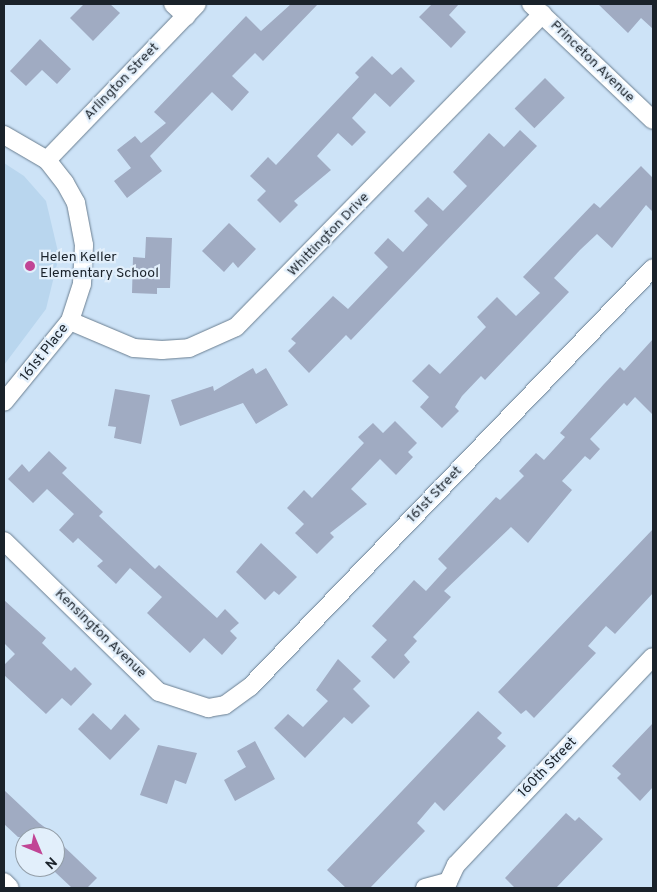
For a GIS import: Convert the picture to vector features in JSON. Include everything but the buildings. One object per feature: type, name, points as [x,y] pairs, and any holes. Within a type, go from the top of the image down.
[{"type":"street","name":"Arlington Street","points":[[47,160],[185,8]]},
{"type":"street","name":"Princeton Avenue","points":[[536,9],[653,120]]},
{"type":"street","name":"Whittington Drive","points":[[70,322],[134,348],[162,350],[189,348],[236,326],[536,9]]},
{"type":"street","points":[[4,135],[47,160]]},
{"type":"street","name":"161st Place","points":[[4,402],[70,322],[82,284],[84,245],[76,203],[47,160]]},
{"type":"street","name":"161st Street","points":[[208,708],[225,705],[250,687],[653,268]]},
{"type":"street","name":"Kensington Avenue","points":[[4,541],[159,692],[208,708]]},
{"type":"street","name":"160th Street","points":[[448,885],[456,865],[653,657]]},
{"type":"street","points":[[4,882],[10,888]]},
{"type":"street","points":[[425,888],[448,885]]},
{"type":"shaded area","name":"Helen Keller Elementary School","points":[[4,163],[24,176],[46,201],[59,256],[46,309],[4,365]]},
{"type":"place","name":"Helen Keller Elementary School","points":[[30,266]]}]
